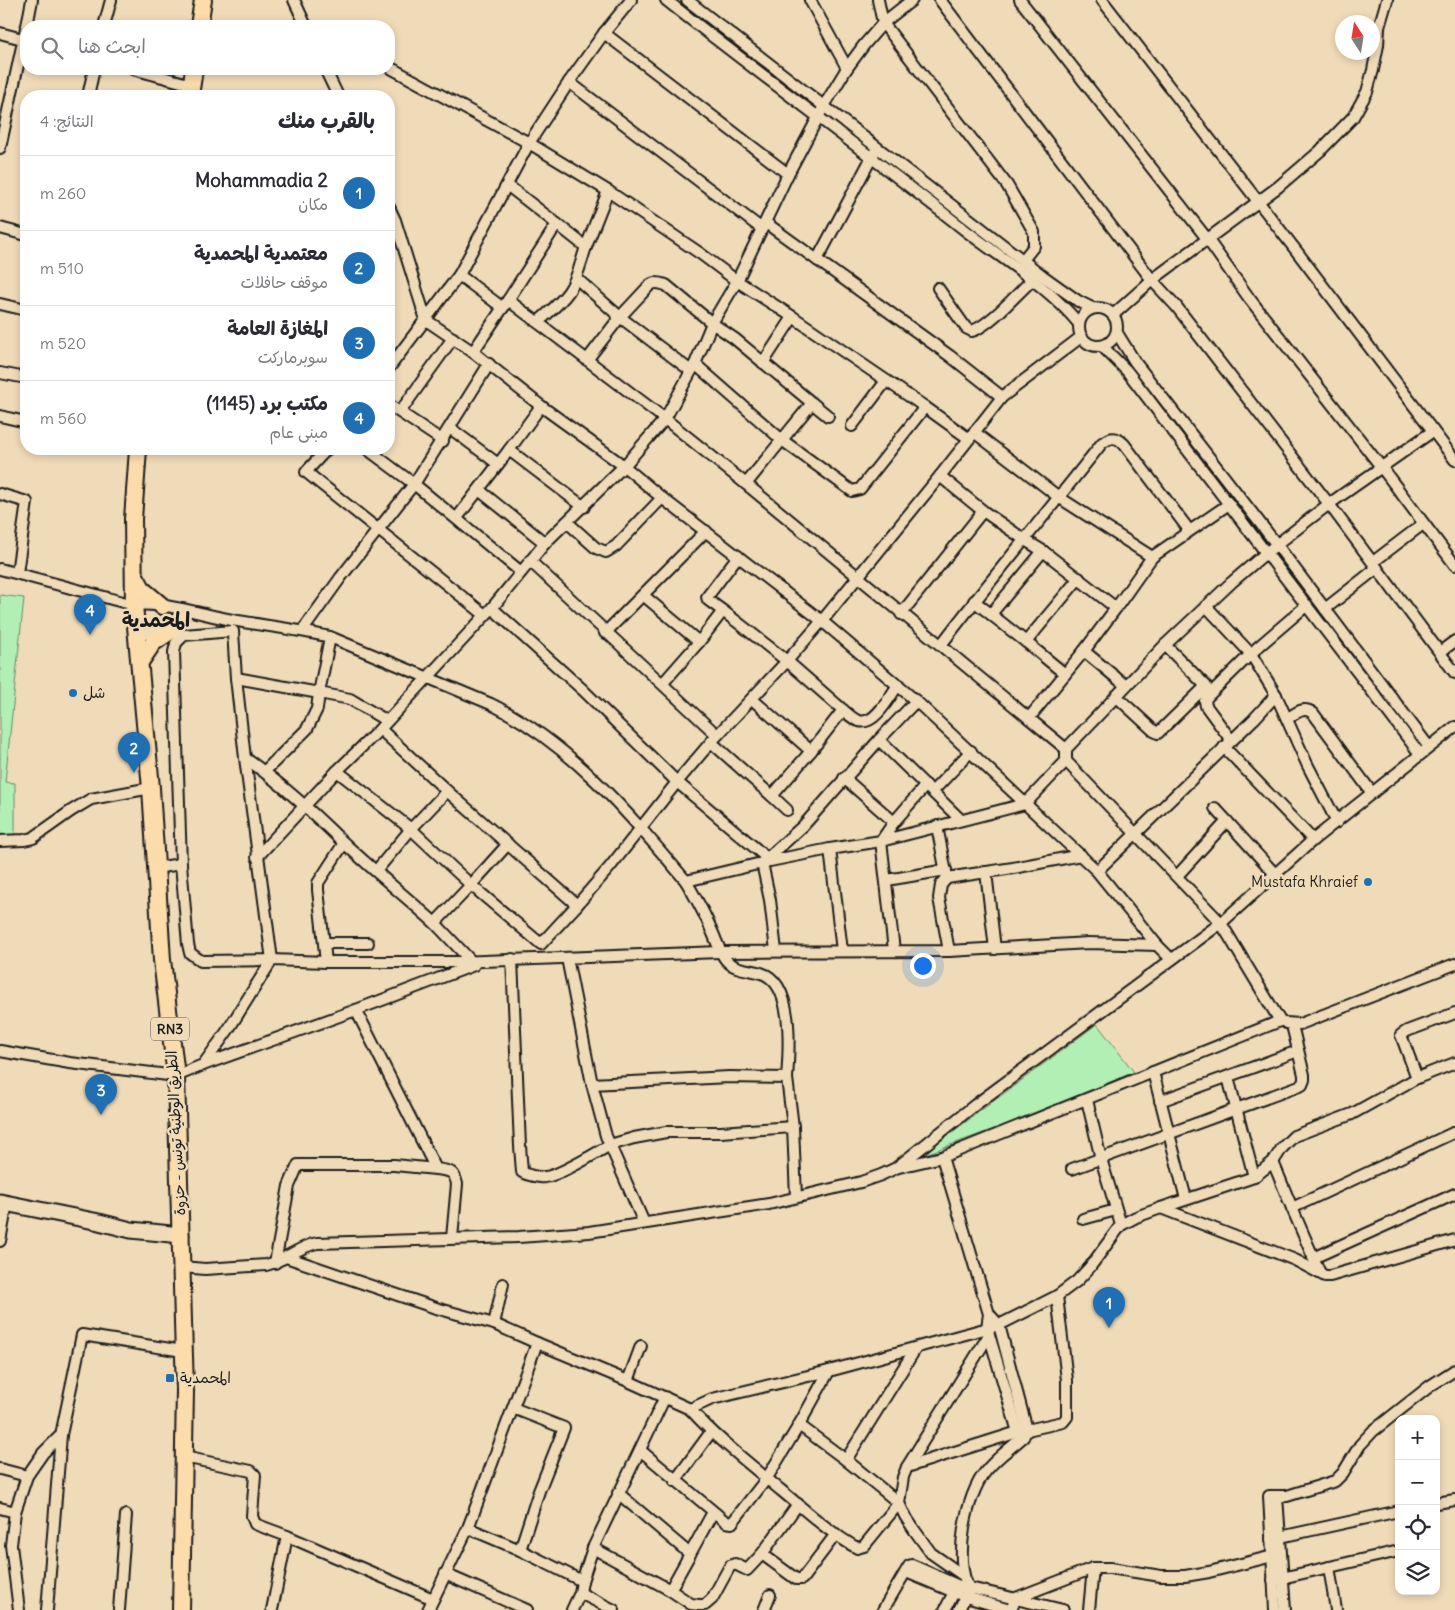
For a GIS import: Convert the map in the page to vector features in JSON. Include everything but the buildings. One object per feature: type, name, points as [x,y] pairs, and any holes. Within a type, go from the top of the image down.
[{"type":"main road","points":[[200,20],[202,0]]},
{"type":"main road","name":"الطريق الوطنية تونس - حزوة","points":[[138,455],[133,519],[134,605],[151,788],[162,960],[176,1076],[185,1391],[181,1610]]},
{"type":"main road","points":[[134,574],[143,590],[162,606]]},
{"type":"main road","points":[[140,662],[153,643],[175,628],[185,616]]},
{"type":"street","points":[[28,20],[32,0]]},
{"type":"street","points":[[106,20],[111,0]]},
{"type":"street","points":[[294,0],[303,20]]},
{"type":"street","points":[[395,360],[459,275],[529,143],[569,82],[604,33],[631,0]]},
{"type":"street","points":[[667,0],[1032,280],[1079,324]]},
{"type":"street","points":[[687,0],[1071,296],[1092,308],[1104,308],[1113,315],[1116,320],[1117,333],[1134,362],[1277,545],[1429,747]]},
{"type":"street","points":[[810,0],[847,68]]},
{"type":"street","points":[[878,0],[883,23],[1007,185],[1034,232],[1034,246],[1023,260]]},
{"type":"street","points":[[257,857],[337,771],[427,679],[488,611],[545,543],[624,466],[665,419],[693,367],[712,324],[737,281],[788,174],[824,106],[847,68],[883,23],[912,0]]},
{"type":"street","points":[[940,0],[1152,280],[1176,306],[1329,504],[1455,673]]},
{"type":"street","points":[[1020,0],[1208,240],[1249,298],[1455,565]]},
{"type":"street","points":[[1102,0],[1455,460]]},
{"type":"street","points":[[1113,315],[1152,280],[1258,203],[1320,151],[1353,117],[1367,92],[1378,45],[1379,27],[1387,0]]},
{"type":"street","points":[[0,33],[20,39]]},
{"type":"street","points":[[604,33],[788,174]]},
{"type":"street","points":[[0,148],[4,102],[20,55]]},
{"type":"street","points":[[395,70],[529,143],[608,191],[737,281],[793,316],[925,407],[971,435],[1060,498],[1152,556]]},
{"type":"street","points":[[89,90],[93,75]]},
{"type":"street","points":[[158,75],[192,83]]},
{"type":"street","points":[[328,75],[335,90]]},
{"type":"street","points":[[569,82],[764,226],[817,260],[950,356],[1002,397]]},
{"type":"street","points":[[817,260],[871,156],[878,147]]},
{"type":"street","points":[[507,185],[586,247]]},
{"type":"street","points":[[538,322],[563,298],[576,278],[608,191]]},
{"type":"street","points":[[395,220],[426,320],[473,352],[541,406],[624,466],[662,498],[822,620],[916,700],[1081,855],[1171,960]]},
{"type":"street","points":[[473,352],[557,224]]},
{"type":"street","points":[[0,228],[20,233]]},
{"type":"street","points":[[459,275],[538,322],[665,419],[1066,749]]},
{"type":"street","points":[[576,278],[620,317],[693,367],[782,440],[848,490],[856,491],[860,489],[925,407]]},
{"type":"street","points":[[938,288],[966,328],[972,331],[984,324],[1032,280]]},
{"type":"street","points":[[587,360],[620,317],[652,283],[657,282],[666,285],[712,324],[735,339],[828,416]]},
{"type":"street","points":[[0,304],[20,309]]},
{"type":"street","points":[[1092,308],[1081,317],[1079,324],[1081,337],[1090,345],[1102,346],[1108,344],[1117,333]]},
{"type":"street","points":[[763,363],[793,316]]},
{"type":"street","points":[[530,959],[541,944],[610,867],[714,738],[787,661],[822,620],[1002,397],[1081,337]]},
{"type":"street","points":[[400,412],[452,338]]},
{"type":"street","points":[[1102,346],[1127,371],[1420,754]]},
{"type":"street","points":[[303,630],[341,577],[414,484],[443,441],[489,364]]},
{"type":"street","points":[[0,374],[20,377]]},
{"type":"street","points":[[852,426],[886,381]]},
{"type":"street","points":[[746,484],[812,403]]},
{"type":"street","points":[[456,518],[541,406]]},
{"type":"street","points":[[395,409],[443,441]]},
{"type":"street","points":[[0,416],[20,421]]},
{"type":"street","points":[[450,428],[498,464]]},
{"type":"street","points":[[686,881],[765,860],[881,840],[1025,804],[1066,761],[1066,749],[1164,644],[1267,552],[1329,504],[1433,431]]},
{"type":"street","points":[[941,645],[974,601],[1060,498],[1102,443],[1114,437],[1124,444],[1188,530]]},
{"type":"street","points":[[509,450],[584,507]]},
{"type":"street","points":[[322,455],[306,472],[379,530],[488,611],[583,690],[677,782],[765,860],[776,951]]},
{"type":"street","points":[[375,455],[414,484],[521,572]]},
{"type":"street","points":[[940,476],[983,511],[1043,551],[1116,608]]},
{"type":"street","points":[[479,490],[545,543]]},
{"type":"street","points":[[0,494],[27,502],[17,573]]},
{"type":"street","points":[[567,522],[596,548],[606,552],[616,546],[662,498]]},
{"type":"street","points":[[1029,718],[1084,651],[1152,556],[1229,504]]},
{"type":"street","points":[[901,614],[983,511]]},
{"type":"street","points":[[1325,609],[1423,524]]},
{"type":"street","points":[[605,633],[706,531]]},
{"type":"street","points":[[991,614],[1043,551]]},
{"type":"street","points":[[738,556],[707,597],[708,600],[787,661],[843,710],[858,721],[867,722],[874,719],[898,685]]},
{"type":"street","points":[[530,561],[570,597],[605,633],[663,683],[714,738],[787,810]]},
{"type":"street","points":[[0,569],[134,605],[162,606],[185,616],[234,626],[303,630],[330,637],[427,679],[469,694],[512,715],[550,742],[582,768],[640,828],[686,881],[699,902],[720,952],[727,962],[737,967],[764,973],[774,982],[783,998],[789,1026],[787,1078],[793,1128],[796,1197]]},
{"type":"street","points":[[1026,642],[1079,578]]},
{"type":"street","points":[[643,595],[699,642]]},
{"type":"street","points":[[974,601],[1065,674]]},
{"type":"street","points":[[1116,696],[1158,733],[1307,604]]},
{"type":"street","points":[[1206,606],[1251,654],[1276,695],[1337,822]]},
{"type":"street","points":[[663,683],[723,611]]},
{"type":"street","points":[[138,636],[160,630],[185,616]]},
{"type":"street","points":[[203,1065],[228,1030],[272,960],[245,758],[236,678],[234,626]]},
{"type":"street","points":[[234,626],[184,635],[176,643],[174,652],[181,864],[190,953],[201,962],[272,960],[326,962],[471,961],[720,952],[949,951],[1089,943],[1157,945]]},
{"type":"street","points":[[265,772],[307,729],[316,709],[330,637]]},
{"type":"street","points":[[1440,652],[1455,641]]},
{"type":"street","points":[[1164,644],[1209,689]]},
{"type":"street","points":[[1084,651],[1124,685]]},
{"type":"street","points":[[236,678],[350,699],[384,725],[447,790],[577,905]]},
{"type":"street","points":[[1209,689],[1205,701],[1206,706],[1227,744],[1313,840]]},
{"type":"street","points":[[1097,872],[1276,695]]},
{"type":"street","points":[[752,699],[811,751]]},
{"type":"street","points":[[765,860],[803,826],[844,778],[916,700]]},
{"type":"street","points":[[772,796],[843,710]]},
{"type":"street","points":[[1287,719],[1300,710],[1308,710],[1313,713],[1372,793]]},
{"type":"street","points":[[182,1267],[205,1269],[266,1265],[275,1263],[301,1248],[317,1243],[519,1237],[589,1232],[769,1204],[881,1176],[896,1168],[983,1099],[1221,923],[1313,840],[1455,727]]},
{"type":"street","points":[[879,740],[960,819]]},
{"type":"street","points":[[894,950],[881,840],[894,822],[929,788],[971,752]]},
{"type":"street","points":[[245,758],[306,805],[344,843],[435,923],[471,961]]},
{"type":"street","points":[[1066,761],[1221,923],[1280,1021]]},
{"type":"street","points":[[337,771],[411,829],[471,885],[541,944]]},
{"type":"street","points":[[844,778],[894,822]]},
{"type":"street","points":[[0,841],[33,838],[91,799],[151,788]]},
{"type":"street","points":[[376,871],[447,790]]},
{"type":"street","points":[[1215,808],[1275,874]]},
{"type":"street","points":[[1177,876],[1227,821]]},
{"type":"street","points":[[938,826],[946,874],[939,898],[949,951]]},
{"type":"street","points":[[326,962],[318,883],[344,843]]},
{"type":"street","points":[[435,923],[508,844]]},
{"type":"street","points":[[830,849],[842,951]]},
{"type":"street","points":[[887,880],[986,872],[1081,855]]},
{"type":"street","points":[[155,868],[181,864]]},
{"type":"street","points":[[986,872],[996,949]]},
{"type":"street","points":[[325,943],[368,943]]},
{"type":"street","points":[[567,958],[592,1084],[606,1136],[644,1223]]},
{"type":"street","points":[[512,959],[519,1136],[522,1172],[525,1174],[545,1178],[557,1174],[610,1145],[666,1132],[721,1132],[793,1128]]},
{"type":"street","points":[[0,1051],[70,1063],[176,1076],[485,960]]},
{"type":"street","points":[[896,1168],[942,1157],[1280,1021],[1292,1025],[1300,1024],[1455,964]]},
{"type":"street","points":[[356,1010],[436,1169]]},
{"type":"street","points":[[1417,1078],[1401,1035],[1402,1033],[1455,1014]]},
{"type":"street","points":[[1072,1169],[1302,1085],[1304,1075],[1292,1025]]},
{"type":"street","points":[[1160,1101],[1298,1051]]},
{"type":"street","points":[[690,1409],[712,1399],[988,1331],[1057,1296],[1077,1281],[1122,1225],[1136,1217],[1254,1177],[1274,1162],[1282,1148],[1294,1136],[1352,1114],[1417,1078],[1455,1063]]},
{"type":"street","points":[[1153,1072],[1186,1199]]},
{"type":"street","points":[[592,1084],[729,1077],[787,1078]]},
{"type":"street","points":[[1228,1077],[1254,1177]]},
{"type":"street","points":[[1087,1100],[1101,1159],[1122,1225]]},
{"type":"street","points":[[1292,1208],[1455,1132]]},
{"type":"street","points":[[942,1157],[989,1314],[988,1331],[1023,1433]]},
{"type":"street","points":[[1274,1162],[1320,1273]]},
{"type":"street","points":[[275,1263],[289,1186],[298,1165],[394,1165],[451,1171],[455,1176],[456,1184],[452,1238]]},
{"type":"street","points":[[1313,1258],[1455,1194]]},
{"type":"street","points":[[0,1242],[4,1202],[131,1230],[180,1236]]},
{"type":"street","points":[[1161,1208],[1295,1260],[1330,1276],[1455,1240]]},
{"type":"street","points":[[1083,1219],[1116,1210]]},
{"type":"street","points":[[286,1257],[436,1308],[494,1324],[690,1409],[711,1432],[766,1478],[836,1534],[855,1547],[860,1548],[864,1546],[899,1503],[907,1467],[988,1331]]},
{"type":"street","points":[[494,1324],[503,1284]]},
{"type":"street","points":[[907,1467],[1063,1422],[1068,1417],[1067,1380],[1057,1296]]},
{"type":"street","points":[[989,1314],[999,1325],[1023,1433]]},
{"type":"street","points":[[47,1610],[61,1435],[82,1335],[183,1351]]},
{"type":"street","points":[[428,1610],[468,1528],[537,1343]]},
{"type":"street","points":[[628,1381],[641,1346]]},
{"type":"street","points":[[846,1460],[916,1348]]},
{"type":"street","points":[[1275,1610],[1278,1579],[1273,1496],[1287,1496],[1335,1481],[1343,1473],[1360,1445],[1372,1431],[1430,1386],[1455,1370]]},
{"type":"street","points":[[640,1450],[713,1512],[726,1522],[732,1523],[766,1478],[799,1425],[829,1371]]},
{"type":"street","points":[[572,1610],[580,1593],[593,1548],[665,1397]]},
{"type":"street","points":[[513,1408],[564,1428],[539,1491],[520,1550]]},
{"type":"street","points":[[799,1425],[899,1503],[915,1532],[962,1587],[1063,1610]]},
{"type":"street","points":[[675,1481],[711,1432]]},
{"type":"street","points":[[959,1610],[962,1587],[962,1536],[977,1485],[985,1471],[1023,1433]]},
{"type":"street","points":[[19,1610],[11,1544],[15,1512],[27,1476],[43,1453],[61,1435]]},
{"type":"street","points":[[184,1457],[253,1472],[255,1476],[252,1516],[255,1524],[433,1599]]},
{"type":"street","points":[[0,1468],[27,1476]]},
{"type":"street","points":[[618,1493],[690,1554]]},
{"type":"street","points":[[1440,1502],[1455,1500]]},
{"type":"street","points":[[593,1548],[670,1590],[691,1604],[706,1605],[712,1599],[730,1566],[735,1564],[747,1570],[762,1554],[798,1504]]},
{"type":"street","points":[[0,1508],[15,1512]]},
{"type":"street","points":[[670,1590],[713,1512]]},
{"type":"street","points":[[1276,1539],[1395,1513]]},
{"type":"street","points":[[119,1610],[126,1514]]},
{"type":"street","points":[[468,1528],[520,1550],[582,1581]]},
{"type":"street","points":[[762,1554],[799,1580],[836,1534]]},
{"type":"street","points":[[272,1610],[287,1536]]},
{"type":"street","points":[[1276,1539],[1272,1556],[1285,1610]]},
{"type":"street","points":[[1278,1579],[1395,1552]]},
{"type":"street","points":[[880,1610],[909,1566],[914,1565],[1011,1610],[1016,1598],[1093,1568],[1110,1568],[1160,1576],[1185,1576],[1272,1556]]},
{"type":"street","points":[[1329,1567],[1336,1610]]},
{"type":"street","points":[[1089,1610],[1093,1568]]},
{"type":"street","points":[[445,1574],[527,1610]]},
{"type":"street","points":[[945,1610],[962,1587]]},
{"type":"street","points":[[580,1593],[614,1610]]},
{"type":"street","points":[[764,1610],[770,1595]]},
{"type":"green space","points":[[0,595],[24,598],[5,782],[15,783],[15,837],[0,837]]},
{"type":"green space","points":[[1097,1024],[1134,1072],[1035,1114],[920,1156]]},
{"type":"place","name":"مكتب برد (1145)","points":[[90,635]]},
{"type":"place","name":"شل","points":[[73,693]]},
{"type":"place","name":"معتمدية المحمدية","points":[[134,773]]},
{"type":"place","name":"Mustafa Khraief","points":[[1368,882]]},
{"type":"place","name":"المغازة العامة","points":[[101,1115]]},
{"type":"place","name":"Mohammadia 2","points":[[1109,1328]]},
{"type":"place","name":"المحمدية","points":[[170,1378]]},
{"type":"district","name":"المحمدية","points":[[156,620]]}]
